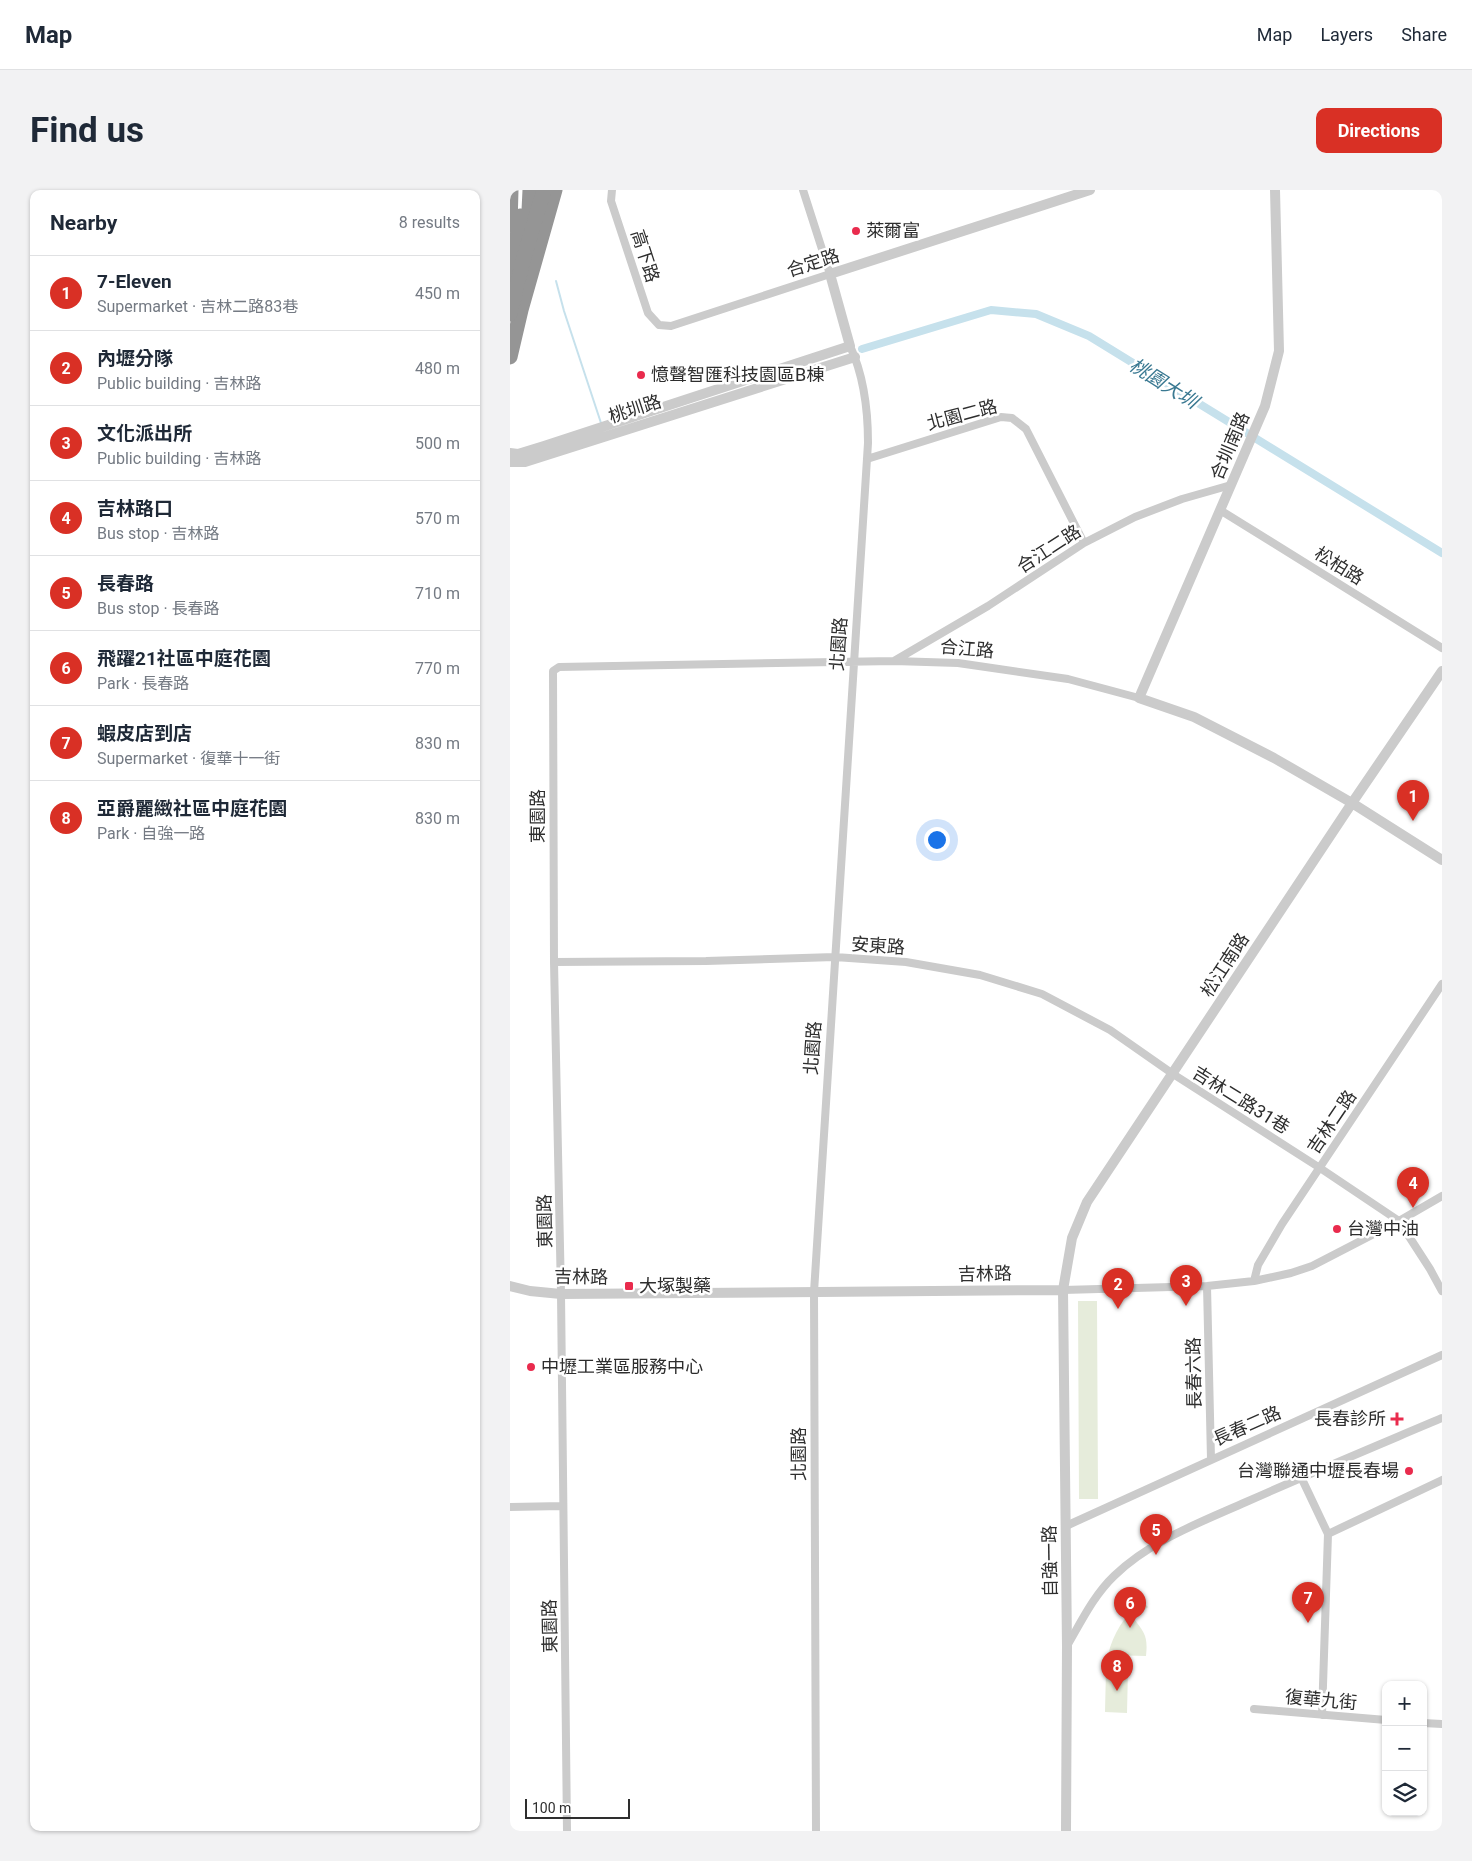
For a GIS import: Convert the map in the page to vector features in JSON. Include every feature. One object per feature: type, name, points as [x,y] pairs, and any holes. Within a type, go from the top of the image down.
[{"type":"highway","points":[[510,286],[515,228],[511,190]]},
{"type":"highway","points":[[510,260],[521,190]]},
{"type":"highway","points":[[516,312],[526,264],[530,190]]},
{"type":"highway","points":[[510,356],[522,264],[544,190]]},
{"type":"highway","points":[[516,312],[555,190]]},
{"type":"street","points":[[803,190],[830,274]]},
{"type":"street","name":"合定路","points":[[659,325],[671,326],[1090,190]]},
{"type":"street","name":"合圳南路","points":[[1139,698],[1265,406],[1279,351],[1276,190]]},
{"type":"street","name":"高下路","points":[[612,191],[611,201],[648,313],[659,325]]},
{"type":"street","name":"北園路","points":[[816,1831],[814,1292],[867,459],[868,418],[865,394],[830,274]]},
{"type":"street","name":"桃圳路","points":[[510,453],[518,454],[544,446],[850,346]]},
{"type":"street","name":"桃圳路","points":[[510,462],[525,462],[855,357]]},
{"type":"street","name":"北園二路","points":[[867,459],[1002,417],[1012,418],[1026,428],[1084,542]]},
{"type":"street","name":"合江二路","points":[[894,661],[988,606],[1084,542],[1135,517],[1182,499],[1231,485]]},
{"type":"street","name":"松柏路","points":[[1220,510],[1442,648]]},
{"type":"street","name":"合江路","points":[[552,671],[559,667],[894,661],[958,663],[1068,679],[1139,698],[1194,717],[1274,758],[1352,802],[1428,849],[1442,860]]},
{"type":"street","name":"東園路","points":[[552,671],[554,962],[561,1294],[567,1831]]},
{"type":"street","name":"松江南路","points":[[1063,1290],[1072,1238],[1087,1202],[1352,802],[1442,671]]},
{"type":"street","name":"安東路","points":[[554,962],[706,961],[835,957],[906,962],[980,974],[1042,994],[1110,1030],[1172,1074]]},
{"type":"street","name":"吉林二路","points":[[1254,1281],[1258,1265],[1282,1224],[1442,984]]},
{"type":"street","name":"吉林二路31巷","points":[[1172,1074],[1320,1168],[1399,1221]]},
{"type":"street","name":"吉林路","points":[[510,1286],[530,1291],[561,1294],[1063,1290],[1207,1286],[1254,1281],[1291,1273],[1312,1266],[1399,1221],[1442,1196]]},
{"type":"street","points":[[1399,1221],[1442,1291]]},
{"type":"street","name":"長春六路","points":[[1207,1286],[1211,1459]]},
{"type":"street","name":"自強一路","points":[[1063,1290],[1068,1646],[1066,1831]]},
{"type":"street","name":"長春二路","points":[[1066,1526],[1442,1356]]},
{"type":"street","points":[[1068,1646],[1092,1604],[1113,1577],[1130,1562],[1153,1547],[1201,1522],[1301,1477],[1442,1418]]},
{"type":"street","points":[[1301,1477],[1328,1534],[1322,1715]]},
{"type":"street","points":[[1328,1534],[1442,1480]]},
{"type":"street","points":[[510,1507],[564,1506]]},
{"type":"street","name":"復華九街","points":[[1254,1709],[1382,1720]]},
{"type":"street","points":[[1427,1723],[1442,1724]]},
{"type":"green space","points":[[1078,1301],[1097,1301],[1098,1499],[1079,1499]]},
{"type":"green space","points":[[1141,1600],[1148,1607],[1134,1619],[1145,1636],[1147,1644],[1146,1656],[1108,1655],[1120,1625]]},
{"type":"green space","points":[[1106,1669],[1128,1669],[1127,1713],[1105,1712]]},
{"type":"waterway","points":[[556,281],[601,423]]},
{"type":"waterway","name":"桃園大圳","points":[[862,349],[991,310],[1036,314],[1089,336],[1442,553]]},
{"type":"place","name":"萊爾富","points":[[856,231]]},
{"type":"place","name":"憶聲智匯科技園區B棟","points":[[641,375]]},
{"type":"place","name":"7-Eleven","points":[[1413,821]]},
{"type":"place","name":"吉林路口","points":[[1413,1208]]},
{"type":"place","name":"台灣中油","points":[[1337,1229]]},
{"type":"place","name":"大塚製藥","points":[[629,1286]]},
{"type":"place","name":"文化派出所","points":[[1186,1306]]},
{"type":"place","name":"內壢分隊","points":[[1118,1309]]},
{"type":"place","name":"中壢工業區服務中心","points":[[531,1367]]},
{"type":"place","name":"長春診所","points":[[1397,1419]]},
{"type":"place","name":"台灣聯通中壢長春場","points":[[1409,1471]]},
{"type":"place","name":"長春路","points":[[1156,1555]]},
{"type":"place","name":"蝦皮店到店","points":[[1308,1623]]},
{"type":"place","name":"飛躍21社區中庭花園","points":[[1130,1628]]},
{"type":"place","name":"亞爵麗緻社區中庭花園","points":[[1117,1691]]}]
